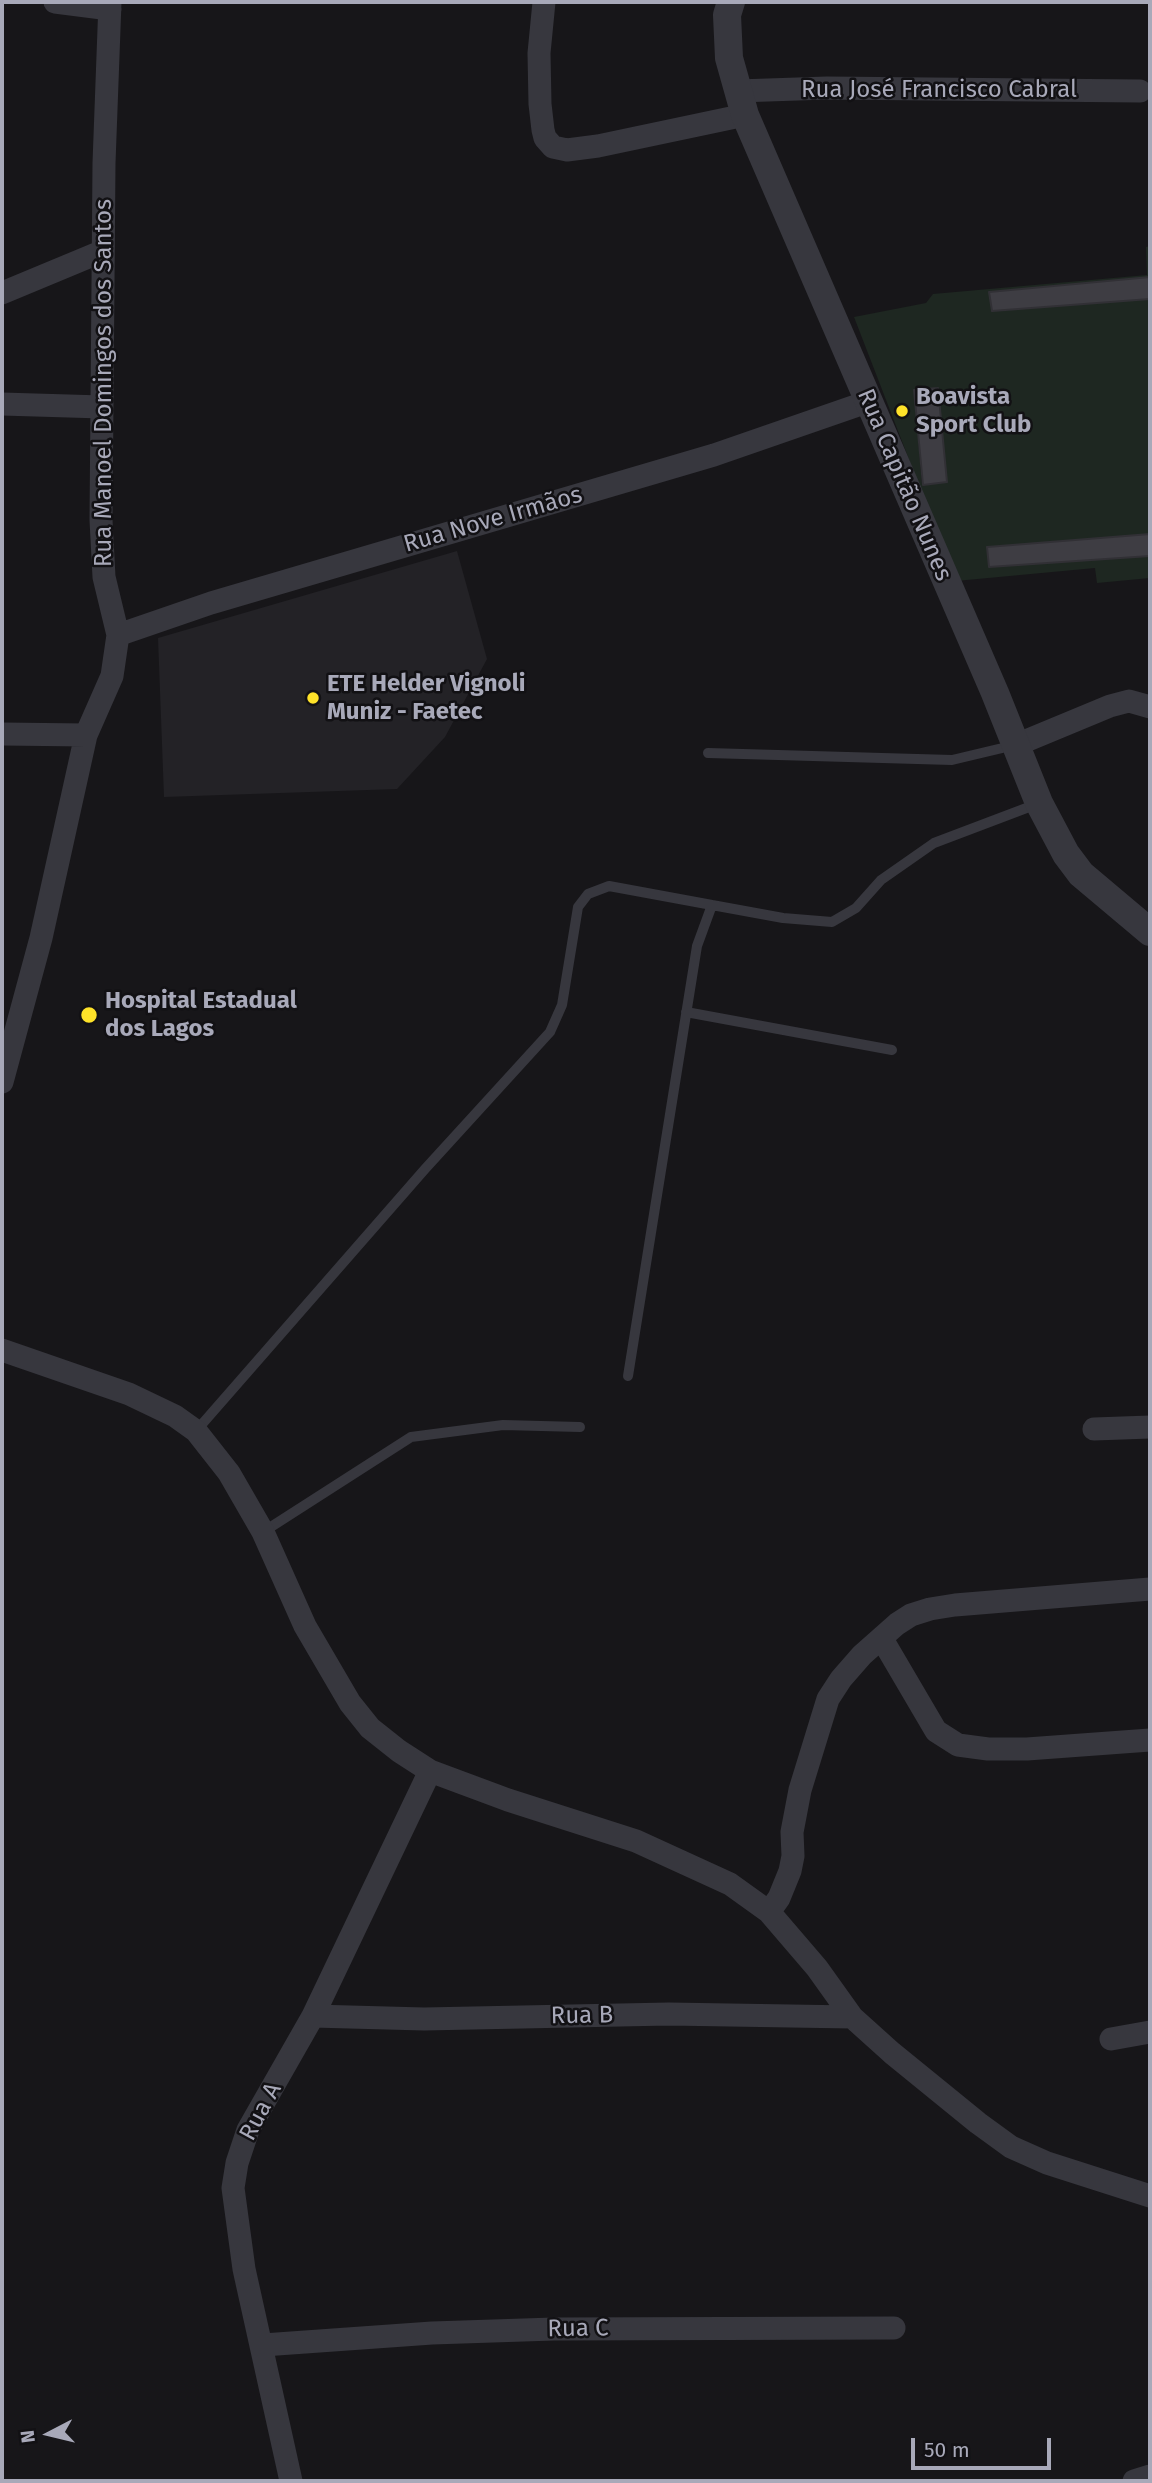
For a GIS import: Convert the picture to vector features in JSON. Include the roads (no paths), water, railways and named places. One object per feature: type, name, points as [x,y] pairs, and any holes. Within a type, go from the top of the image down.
[{"type":"street","points":[[55,2],[110,5]]},
{"type":"street","name":"Rua José Francisco Cabral","points":[[544,2],[539,53],[542,130],[553,147],[567,150],[598,146],[742,103],[827,88],[1140,91]]},
{"type":"street","name":"Rua Capitão Nunes","points":[[731,2],[727,15],[728,48],[742,103],[867,402],[995,693],[1040,803],[1066,854],[1081,874],[1150,932]]},
{"type":"street","name":"Rua Manoel Domingos dos Santos","points":[[2,1082],[5,1056],[41,938],[86,735],[112,677],[118,635],[104,578],[101,520],[103,251],[110,5]]},
{"type":"street","points":[[2,292],[103,251]]},
{"type":"street","name":"Rua Nove Irmãos","points":[[118,635],[211,603],[714,455],[867,402]]},
{"type":"street","points":[[2,404],[102,407]]},
{"type":"street","points":[[1016,745],[1110,706],[1129,701],[1150,707]]},
{"type":"street","points":[[2,734],[86,735]]},
{"type":"street","points":[[2,1348],[129,1394],[175,1416],[196,1431],[229,1473],[263,1532],[305,1626],[350,1703],[370,1728],[430,1771],[508,1800],[636,1841],[730,1884],[768,1912],[817,1968],[852,2017],[978,2123],[1012,2147],[1046,2163],[1150,2196]]},
{"type":"street","points":[[1094,1429],[1150,1427]]},
{"type":"street","points":[[768,1912],[779,1898],[790,1871],[793,1856],[792,1832],[800,1790],[828,1699],[862,1655],[897,1624],[911,1615],[930,1609],[1001,1600],[1150,1589]]},
{"type":"street","points":[[882,1639],[936,1731],[958,1745],[988,1749],[1027,1749],[1150,1740]]},
{"type":"street","name":"Rua A","points":[[291,2481],[244,2269],[233,2188],[237,2163],[248,2130],[313,2016],[430,1771]]},
{"type":"street","name":"Rua B","points":[[313,2016],[424,2019],[670,2014],[852,2017]]},
{"type":"street","points":[[1111,2039],[1150,2032]]},
{"type":"street","name":"Rua C","points":[[263,2345],[432,2333],[540,2329],[894,2328]]},
{"type":"street","points":[[1134,2481],[1150,2476]]},
{"type":"lane","points":[[708,753],[952,760],[1016,745]]},
{"type":"lane","points":[[196,1431],[425,1169],[550,1031],[562,1005],[578,907],[588,894],[609,886],[783,918],[832,922],[856,908],[881,880],[934,843],[1040,803]]},
{"type":"lane","points":[[628,1377],[697,946],[712,905]]},
{"type":"lane","points":[[687,1012],[892,1050]]},
{"type":"lane","points":[[263,1532],[411,1437],[502,1425],[580,1427]]},
{"type":"place","name":"Boavista Sport Club","points":[[902,411]]},
{"type":"place","name":"ETE Helder Vignoli Muniz - Faetec","points":[[313,698]]},
{"type":"place","name":"Hospital Estadual dos Lagos","points":[[89,1015]]}]
